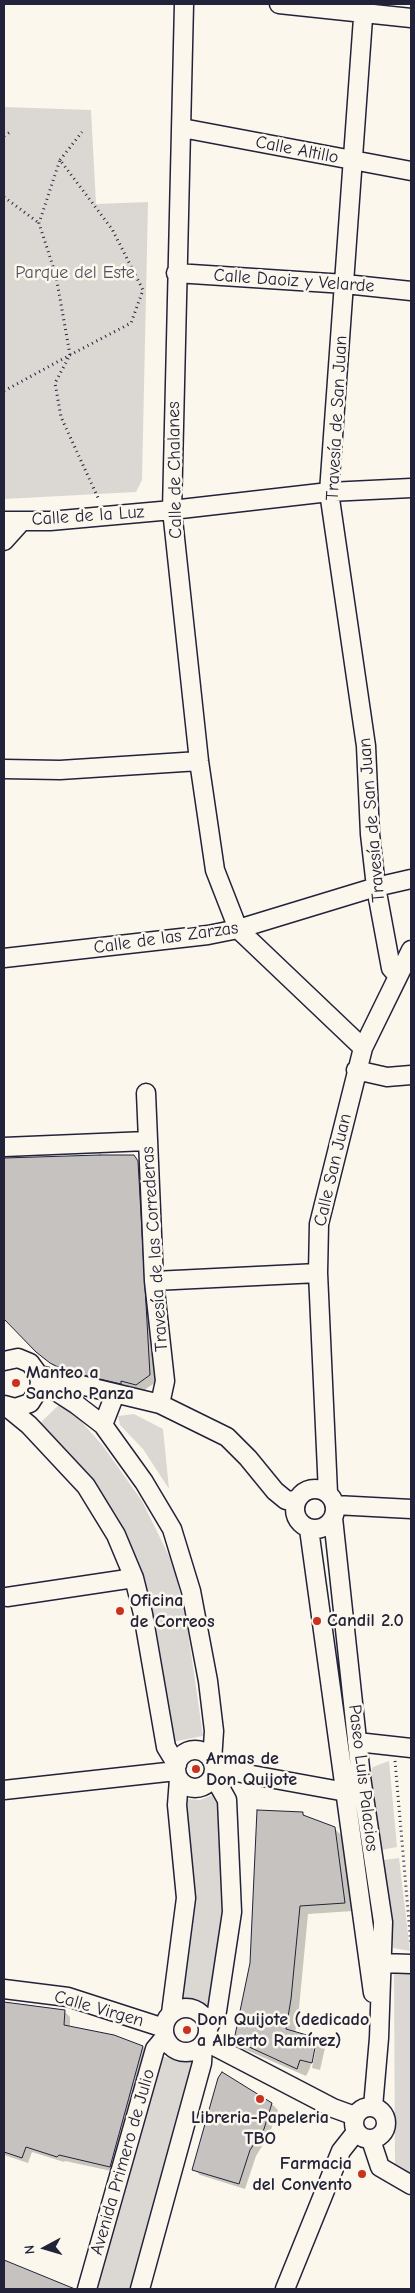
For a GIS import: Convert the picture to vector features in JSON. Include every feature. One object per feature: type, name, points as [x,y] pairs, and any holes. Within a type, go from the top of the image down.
[{"type":"street","name":"Calle de Chalanes","points":[[184,4],[182,128],[176,273],[172,510],[199,761],[215,870],[238,930]]},
{"type":"street","points":[[279,4],[364,8],[411,18]]},
{"type":"street","name":"Travesía de San Juan","points":[[364,8],[329,492],[366,746],[370,834],[376,888],[391,968],[398,976]]},
{"type":"street","name":"Calle Altillo","points":[[182,128],[411,171]]},
{"type":"street","name":"Calle Daoiz y Velarde","points":[[176,273],[411,290]]},
{"type":"street","name":"Calle de la Luz","points":[[4,521],[102,516],[329,492],[411,488]]},
{"type":"street","points":[[4,542],[22,521]]},
{"type":"street","points":[[4,769],[60,770],[199,761]]},
{"type":"street","name":"Calle de las Zarzas","points":[[4,958],[238,930],[376,888],[411,880]]},
{"type":"street","points":[[238,930],[363,1048]]},
{"type":"street","name":"Calle San Juan","points":[[332,1505],[318,1273],[319,1224],[363,1048],[411,950]]},
{"type":"street","points":[[356,1070],[387,1077],[411,1075]]},
{"type":"street","name":"Travesía de las Correderas","points":[[146,1093],[154,1281],[165,1382],[160,1404]]},
{"type":"street","points":[[4,1147],[147,1141]]},
{"type":"street","points":[[154,1281],[318,1273]]},
{"type":"street","points":[[4,1344],[11,1359],[30,1363],[39,1378],[103,1425],[144,1482],[172,1529],[191,1591],[208,1681],[214,1731],[213,1768],[206,1784],[194,1788],[183,1784],[166,1747],[143,1614],[134,1578],[116,1535],[86,1486],[29,1425],[6,1406]]},
{"type":"street","points":[[39,1378],[160,1404],[227,1437],[248,1458],[275,1491],[286,1500],[296,1501]]},
{"type":"street","points":[[6,1406],[23,1407],[30,1403],[39,1389],[39,1378]]},
{"type":"street","points":[[103,1425],[114,1394]]},
{"type":"street","points":[[310,1489],[323,1490],[332,1505],[323,1528],[309,1529],[303,1526],[295,1515],[296,1501],[299,1495],[310,1489]]},
{"type":"street","points":[[332,1505],[411,1509]]},
{"type":"street","name":"Paseo Luis Palacios","points":[[332,1505],[357,1742],[353,1790],[379,2038]]},
{"type":"street","name":"Paseo Luis Palacios","points":[[309,1529],[353,1790],[383,1922],[379,2038],[373,2107]]},
{"type":"street","points":[[7,1597],[134,1578]]},
{"type":"street","points":[[357,1742],[402,1747]]},
{"type":"street","points":[[140,2289],[202,2064],[206,2037],[207,2021],[198,2010],[184,2007],[166,2026],[168,2044],[182,2052],[189,2052],[206,2037],[216,2011],[232,1912],[227,1800],[213,1768],[203,1752],[196,1750],[184,1754],[177,1772]]},
{"type":"street","points":[[213,1768],[353,1790]]},
{"type":"street","points":[[4,1790],[177,1772]]},
{"type":"street","name":"Avenida Primero de Julio","points":[[87,2289],[155,2049],[166,2026],[186,1898],[177,1805],[177,1772]]},
{"type":"street","points":[[383,1963],[411,1964]]},
{"type":"street","name":"Calle Virgen","points":[[4,1989],[68,1998],[166,2026]]},
{"type":"street","points":[[206,2037],[214,2046],[333,2108],[361,2129],[380,2136],[386,2127],[382,2112],[373,2107],[362,2108],[361,2129],[380,2167],[411,2185]]},
{"type":"street","points":[[285,2289],[341,2151],[361,2129]]},
{"type":"path","points":[[4,136],[10,132]]},
{"type":"path","points":[[39,223],[60,160],[82,132]]},
{"type":"path","points":[[4,391],[131,324],[143,290],[112,230],[60,160]]},
{"type":"path","points":[[4,197],[39,223],[56,276],[70,355],[55,383],[58,400],[62,417],[99,494],[102,516]]},
{"type":"path","points":[[402,1747],[411,1945]]},
{"type":"green space","name":"Parque del Este","points":[[4,107],[91,110],[96,204],[148,202],[142,480],[136,492],[4,499]]},
{"type":"green space","points":[[63,1401],[103,1446],[142,1501],[173,1564],[186,1618],[203,1736],[172,1742],[156,1626],[143,1574],[118,1518],[88,1475],[39,1424]]},
{"type":"green space","points":[[134,1414],[163,1429],[169,1489],[143,1449],[120,1425],[118,1416]]},
{"type":"green space","points":[[389,1761],[397,1847],[381,1850],[369,1776],[373,1767]]},
{"type":"green space","points":[[215,1794],[220,1799],[224,1906],[210,2011],[197,2000],[176,2001],[181,1803],[187,1799],[200,1800]]},
{"type":"green space","points":[[399,1858],[410,1951],[393,1948],[384,1860]]},
{"type":"green space","points":[[394,1972],[411,1973],[411,2178],[395,2169]]},
{"type":"green space","points":[[160,2056],[196,2063],[132,2289],[96,2289]]},
{"type":"building","points":[[134,1155],[138,1161],[150,1375],[136,1385],[121,1381],[121,1384],[66,1371],[50,1363],[36,1352],[4,1319],[4,1158]]},
{"type":"building","points":[[257,1810],[303,1812],[303,1815],[335,1827],[345,1903],[300,1906],[291,1999],[286,2029],[317,2038],[312,2063],[300,2060],[297,2069],[234,2040],[250,1963]]},
{"type":"building","points":[[4,2002],[65,2010],[64,2025],[114,2035],[143,2046],[110,2167],[59,2155],[57,2157],[26,2147],[22,2158],[4,2152]]},
{"type":"building","points":[[222,2072],[272,2103],[264,2129],[250,2150],[239,2184],[192,2170],[218,2078]]},
{"type":"building","points":[[4,2260],[75,2289],[4,2289]]},
{"type":"place","name":"Manteo a Sancho Panza","points":[[16,1383]]},
{"type":"place","name":"Oficina de Correos","points":[[120,1611]]},
{"type":"place","name":"Candil 2.0","points":[[317,1621]]},
{"type":"place","name":"Armas de Don Quijote","points":[[196,1769]]},
{"type":"place","name":"Don Quijote (dedicado a Alberto Ramírez)","points":[[187,2030]]},
{"type":"place","name":"Libreria-Papeleria TBO","points":[[260,2099]]},
{"type":"place","name":"Farmacia del Convento","points":[[362,2174]]}]
